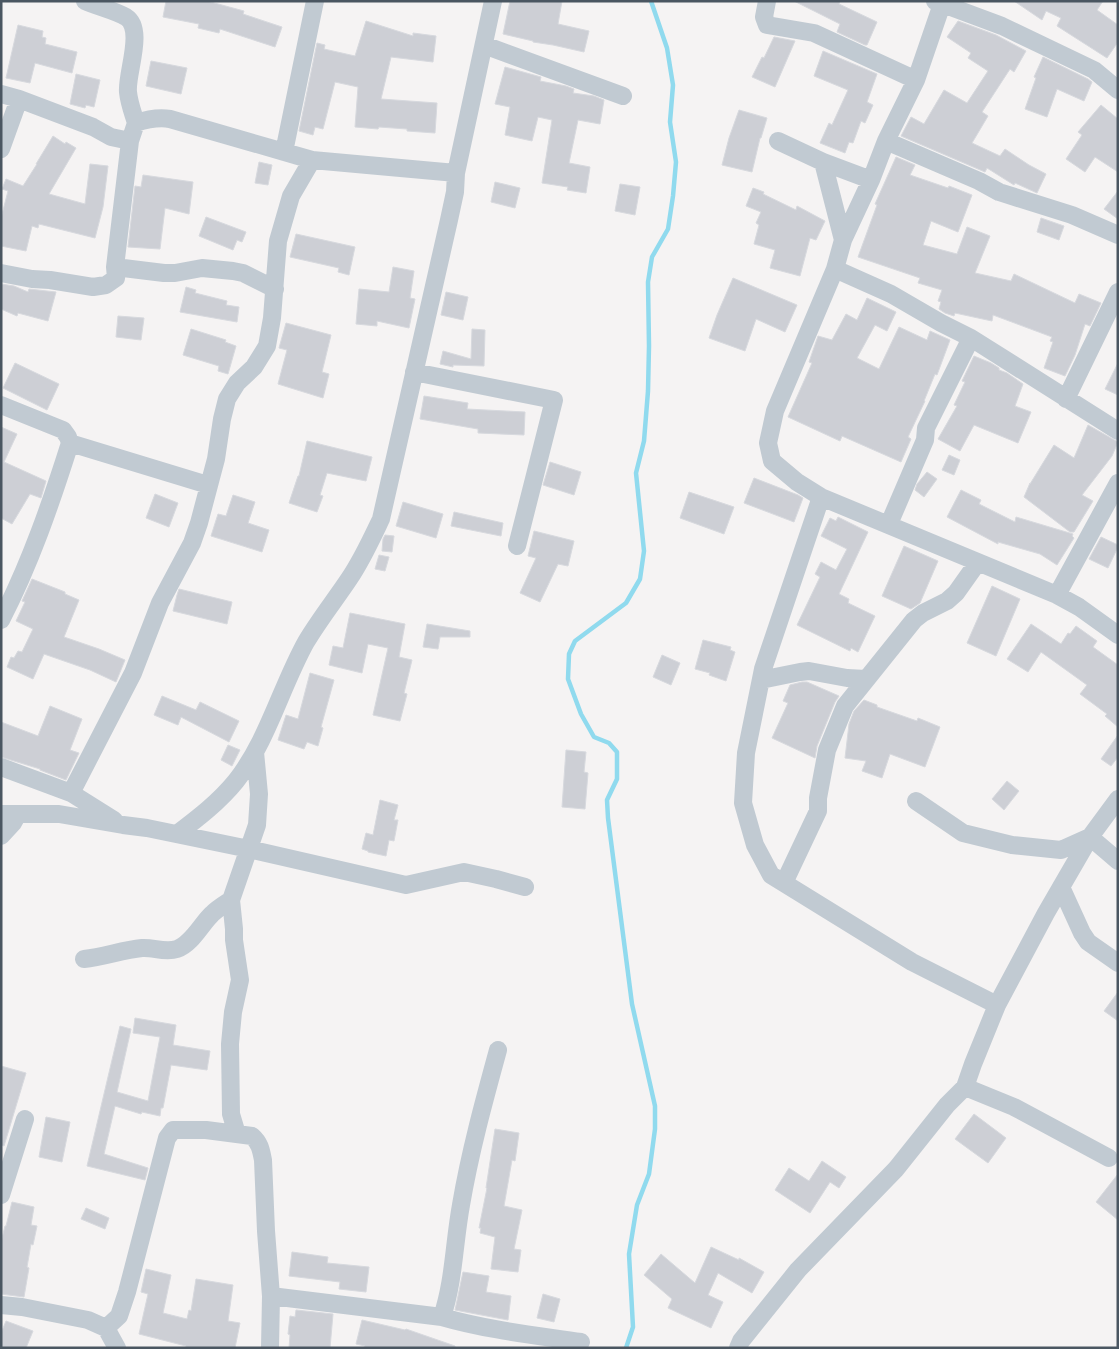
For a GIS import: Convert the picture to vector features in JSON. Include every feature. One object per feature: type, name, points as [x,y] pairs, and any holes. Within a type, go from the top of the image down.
[{"type":"street","points":[[1,273],[93,287],[106,285],[116,278],[115,267],[130,141],[136,123],[128,92],[134,34],[131,23],[126,18],[85,1]]},
{"type":"street","points":[[284,152],[315,1]]},
{"type":"street","points":[[177,834],[222,797],[255,752],[305,644],[324,613],[350,579],[368,548],[381,519],[449,220],[456,173],[493,1]]},
{"type":"street","points":[[768,1],[764,17],[767,25],[814,33],[916,80]]},
{"type":"street","points":[[1118,90],[1094,70],[1002,26],[939,2],[916,80],[886,141],[871,180],[843,240],[835,269],[775,411],[768,443],[772,462],[797,482],[822,497],[1056,595],[1079,606],[1118,635]]},
{"type":"street","points":[[484,45],[623,96]]},
{"type":"street","points":[[1,94],[94,127],[112,137],[130,141]]},
{"type":"street","points":[[1,149],[19,99]]},
{"type":"street","points":[[136,123],[146,119],[170,119],[312,160],[456,173]]},
{"type":"street","points":[[778,141],[823,162],[871,180]]},
{"type":"street","points":[[886,141],[979,181],[999,192],[1072,215],[1118,235]]},
{"type":"street","points":[[71,793],[132,673],[160,603],[192,544],[216,460],[227,399],[237,383],[254,368],[267,346],[272,318],[278,241],[291,196],[312,160]]},
{"type":"street","points":[[823,162],[843,240]]},
{"type":"street","points":[[115,267],[164,273],[202,268],[233,271],[243,273],[275,289]]},
{"type":"street","points":[[835,269],[891,294],[971,338],[1118,432]]},
{"type":"street","points":[[1066,399],[1118,292]]},
{"type":"street","points":[[889,524],[925,440],[926,428],[971,338]]},
{"type":"street","points":[[414,372],[554,400],[517,546]]},
{"type":"street","points":[[1,405],[63,430],[70,443],[51,501],[14,595],[1,620]]},
{"type":"street","points":[[70,443],[208,485]]},
{"type":"street","points":[[1056,595],[1118,483]]},
{"type":"street","points":[[822,497],[763,669],[746,753],[743,803],[755,845],[771,875],[912,962],[997,1005]]},
{"type":"street","points":[[784,883],[818,811],[818,798],[827,750],[845,706],[914,620],[952,597],[978,562]]},
{"type":"street","points":[[761,680],[809,671],[847,678],[866,679]]},
{"type":"street","points":[[237,1134],[231,1114],[230,1044],[233,1012],[240,980],[231,900],[256,825],[259,794],[255,752]]},
{"type":"street","points":[[1,767],[71,793],[123,825]]},
{"type":"street","points":[[738,1348],[741,1341],[798,1270],[896,1169],[947,1105],[965,1087],[997,1005],[1061,887],[1090,838],[1118,799]]},
{"type":"street","points":[[916,800],[963,833],[1012,845],[1061,850],[1090,838]]},
{"type":"street","points":[[1,836],[13,824],[10,814],[60,814],[177,834],[406,885],[464,872],[524,887]]},
{"type":"street","points":[[1090,838],[1118,861]]},
{"type":"street","points":[[1061,887],[1088,942],[1118,963]]},
{"type":"street","points":[[84,960],[144,948],[177,949],[199,931],[211,914],[231,900]]},
{"type":"street","points":[[442,1317],[448,1299],[461,1206],[471,1152],[498,1050]]},
{"type":"street","points":[[965,1087],[1014,1107],[1110,1158]]},
{"type":"street","points":[[1,1195],[25,1119]]},
{"type":"street","points":[[106,1328],[120,1316],[167,1138],[173,1130],[206,1130],[252,1136],[258,1141],[261,1150],[271,1296],[270,1348]]},
{"type":"street","points":[[271,1296],[442,1317],[493,1329],[581,1342]]},
{"type":"street","points":[[1,1304],[88,1320],[106,1328],[117,1348]]},
{"type":"building","points":[[166,1],[207,1],[244,11],[243,14],[282,27],[275,47],[220,29],[219,33],[198,28],[199,24],[163,17]]},
{"type":"building","points":[[510,1],[562,1],[558,24],[589,31],[584,52],[503,34]]},
{"type":"building","points":[[794,1],[840,1],[839,4],[877,22],[867,45],[865,45],[837,32],[840,24]]},
{"type":"building","points":[[1014,1],[1103,1],[1097,10],[1118,25],[1118,42],[1107,58],[1057,26],[1061,18],[1046,11],[1042,20]]},
{"type":"building","points":[[366,21],[413,36],[413,33],[436,36],[433,62],[391,57],[381,99],[437,103],[435,133],[407,131],[407,129],[355,127],[358,87],[335,82],[323,129],[315,127],[313,135],[299,131],[317,43],[325,45],[324,49],[355,56]]},
{"type":"building","points":[[958,21],[996,35],[1026,51],[1014,72],[1010,69],[982,112],[988,116],[972,143],[1000,156],[1005,149],[1046,174],[1037,193],[1015,183],[1014,185],[987,168],[985,172],[901,136],[911,117],[924,124],[944,90],[967,103],[988,71],[968,58],[971,53],[947,37]]},
{"type":"building","points":[[18,25],[43,31],[42,37],[46,38],[45,44],[77,52],[72,73],[35,63],[30,83],[6,78]]},
{"type":"building","points":[[774,37],[795,41],[775,87],[752,77]]},
{"type":"building","points":[[823,51],[877,74],[867,102],[873,105],[865,123],[861,121],[853,143],[849,142],[845,153],[820,143],[829,123],[832,125],[848,90],[814,76]]},
{"type":"building","points":[[1043,57],[1092,82],[1084,101],[1057,89],[1047,117],[1025,109],[1036,78],[1034,77]]},
{"type":"building","points":[[151,61],[187,68],[181,94],[146,86]]},
{"type":"building","points":[[505,67],[541,77],[540,81],[574,89],[573,93],[594,96],[604,100],[600,124],[578,120],[569,163],[590,167],[586,193],[567,190],[568,187],[542,183],[552,120],[538,117],[532,141],[505,135],[510,107],[495,104]]},
{"type":"building","points":[[76,74],[100,80],[94,107],[86,105],[85,108],[70,104]]},
{"type":"building","points":[[1101,105],[1118,119],[1118,172],[1095,157],[1085,172],[1066,159],[1082,135],[1078,132]]},
{"type":"building","points":[[739,110],[767,118],[752,172],[722,165]]},
{"type":"building","points":[[53,136],[65,144],[66,142],[76,148],[49,194],[85,204],[90,164],[108,166],[103,207],[95,238],[39,224],[38,228],[32,226],[26,251],[1,246],[1,218],[8,191],[2,189],[6,179],[23,186]]},
{"type":"building","points":[[896,157],[915,165],[910,175],[948,188],[949,186],[972,195],[958,232],[931,221],[923,245],[957,254],[967,227],[990,236],[975,273],[1011,281],[1014,274],[1075,303],[1079,294],[1101,303],[1090,326],[1085,324],[1075,355],[1065,376],[1044,368],[1053,342],[1050,341],[1052,337],[993,315],[992,321],[955,313],[954,316],[945,313],[939,309],[941,302],[938,301],[942,290],[918,283],[920,278],[858,257],[877,205],[875,204]]},
{"type":"building","points":[[259,162],[272,165],[268,185],[255,183]]},
{"type":"building","points":[[143,175],[193,182],[189,214],[165,208],[160,249],[128,247],[135,186],[141,187]]},
{"type":"building","points":[[495,182],[520,188],[515,208],[491,202]]},
{"type":"building","points":[[620,184],[640,187],[635,215],[615,211]]},
{"type":"building","points":[[753,188],[796,210],[797,206],[825,221],[816,240],[810,238],[800,276],[770,268],[775,250],[754,244],[759,225],[756,223],[761,212],[746,206]]},
{"type":"building","points":[[1118,191],[1118,219],[1104,209]]},
{"type":"building","points":[[206,217],[246,232],[242,242],[237,240],[233,250],[199,236]]},
{"type":"building","points":[[1041,218],[1064,226],[1059,240],[1037,232]]},
{"type":"building","points":[[296,234],[355,247],[349,275],[338,272],[339,268],[290,257]]},
{"type":"building","points":[[393,267],[414,271],[410,298],[415,299],[409,328],[377,321],[377,326],[356,324],[359,289],[389,292]]},
{"type":"building","points":[[733,278],[797,305],[785,332],[756,319],[745,351],[709,338]]},
{"type":"building","points":[[1,284],[14,286],[28,292],[29,289],[56,292],[48,321],[18,313],[17,316],[1,309]]},
{"type":"building","points":[[186,287],[196,290],[195,293],[227,301],[226,305],[239,307],[237,322],[180,312]]},
{"type":"building","points":[[446,292],[468,297],[463,320],[441,315]]},
{"type":"building","points":[[867,298],[896,312],[887,331],[875,325],[857,358],[879,369],[899,327],[927,340],[930,331],[950,340],[937,375],[935,374],[908,437],[911,439],[901,462],[842,436],[840,441],[788,417],[812,363],[809,362],[818,336],[832,340],[846,314],[857,320]]},
{"type":"building","points":[[118,316],[144,318],[141,340],[116,337]]},
{"type":"building","points":[[286,323],[331,335],[322,372],[329,374],[323,398],[278,384],[287,350],[279,348]]},
{"type":"building","points":[[191,329],[226,340],[225,342],[236,346],[228,374],[218,371],[219,366],[183,355]]},
{"type":"building","points":[[472,329],[485,330],[484,366],[453,365],[453,367],[440,364],[443,351],[471,359]]},
{"type":"building","points":[[974,356],[991,363],[1023,384],[1015,406],[1031,412],[1018,443],[974,425],[960,451],[938,439],[957,406],[954,405],[965,382],[962,381]]},
{"type":"building","points":[[15,363],[59,384],[47,410],[3,388]]},
{"type":"building","points":[[1118,363],[1118,395],[1105,389]]},
{"type":"building","points":[[424,396],[468,403],[467,409],[525,412],[524,435],[478,433],[478,429],[420,419]]},
{"type":"building","points":[[1088,425],[1118,442],[1112,456],[1082,495],[1093,501],[1074,532],[1070,532],[1024,497],[1030,483],[1054,445],[1074,458]]},
{"type":"building","points":[[1,427],[17,434],[4,462],[46,481],[41,498],[30,494],[12,524],[1,518]]},
{"type":"building","points":[[307,441],[372,457],[366,481],[327,473],[320,495],[323,496],[317,512],[289,503],[299,476]]},
{"type":"building","points":[[949,455],[960,460],[954,475],[942,470]]},
{"type":"building","points":[[550,462],[581,472],[574,495],[543,485]]},
{"type":"building","points":[[927,472],[937,479],[924,497],[915,490],[917,484]]},
{"type":"building","points":[[754,478],[803,498],[794,522],[744,503]]},
{"type":"building","points":[[961,490],[981,500],[979,504],[1015,522],[1016,517],[1073,534],[1074,538],[1057,565],[1040,554],[998,542],[998,544],[947,517]]},
{"type":"building","points":[[689,492],[734,507],[724,534],[680,518]]},
{"type":"building","points":[[155,494],[178,503],[169,527],[146,518]]},
{"type":"building","points":[[233,495],[255,502],[248,523],[269,530],[262,552],[211,536],[218,514],[226,516]]},
{"type":"building","points":[[403,502],[443,514],[436,538],[396,526]]},
{"type":"building","points":[[454,512],[503,523],[501,536],[451,526]]},
{"type":"building","points":[[838,517],[868,532],[839,594],[849,599],[848,603],[875,616],[858,652],[851,648],[850,651],[797,625],[820,577],[815,574],[821,562],[836,570],[847,549],[821,536],[830,518],[836,521]]},
{"type":"building","points":[[534,531],[574,541],[568,566],[558,564],[540,602],[520,593],[536,558],[528,556]]},
{"type":"building","points":[[385,535],[394,536],[392,552],[382,551]]},
{"type":"building","points":[[1101,537],[1118,545],[1108,568],[1089,559]]},
{"type":"building","points":[[904,546],[938,561],[920,603],[911,609],[882,596]]},
{"type":"building","points":[[379,555],[389,557],[385,571],[375,569]]},
{"type":"building","points":[[32,579],[65,592],[65,594],[79,600],[64,637],[125,660],[116,682],[90,670],[44,654],[33,679],[7,667],[11,657],[14,658],[18,651],[22,652],[33,629],[16,621],[25,602],[22,601]]},
{"type":"building","points":[[992,586],[1020,599],[996,656],[967,643]]},
{"type":"building","points":[[179,589],[232,602],[227,624],[173,611]]},
{"type":"building","points":[[350,613],[405,624],[399,657],[412,660],[404,693],[407,694],[400,721],[373,715],[388,648],[368,644],[362,673],[329,665],[333,646],[343,648]]},
{"type":"building","points":[[427,624],[470,631],[470,637],[440,637],[438,649],[423,647]]},
{"type":"building","points":[[1031,624],[1061,644],[1068,633],[1070,634],[1076,626],[1097,641],[1093,647],[1118,665],[1118,727],[1105,716],[1107,714],[1080,694],[1087,685],[1041,652],[1028,672],[1007,659]]},
{"type":"building","points":[[703,640],[731,647],[730,650],[735,652],[726,681],[709,675],[710,673],[695,669]]},
{"type":"building","points":[[662,655],[680,663],[671,685],[653,677]]},
{"type":"building","points":[[310,673],[334,680],[321,727],[323,728],[318,746],[307,742],[304,749],[278,740],[286,715],[298,719]]},
{"type":"building","points":[[807,682],[839,696],[817,746],[815,758],[772,738],[788,703],[783,701],[790,685]]},
{"type":"building","points":[[162,696],[196,710],[200,702],[239,721],[229,742],[181,717],[178,725],[154,715]]},
{"type":"building","points":[[864,700],[877,705],[877,707],[917,721],[918,718],[940,727],[925,767],[890,754],[882,778],[862,771],[866,761],[845,758],[849,724],[854,711]]},
{"type":"building","points":[[50,706],[82,719],[70,750],[79,753],[66,780],[40,769],[1,757],[1,722],[38,736]]},
{"type":"building","points":[[1118,735],[1118,757],[1111,766],[1101,759]]},
{"type":"building","points":[[228,745],[240,750],[232,766],[221,760]]},
{"type":"building","points":[[566,750],[586,752],[584,772],[588,773],[585,809],[562,807]]},
{"type":"building","points":[[1007,781],[1019,791],[1004,810],[992,799]]},
{"type":"building","points":[[380,800],[398,805],[394,820],[398,820],[394,841],[389,840],[386,856],[362,849],[366,833],[373,835]]},
{"type":"building","points":[[1118,992],[1118,1021],[1104,1011]]},
{"type":"building","points":[[135,1018],[176,1025],[173,1045],[210,1051],[207,1070],[171,1065],[160,1116],[142,1112],[141,1114],[115,1106],[104,1154],[148,1168],[145,1180],[87,1166],[120,1026],[131,1029],[117,1092],[148,1101],[160,1037],[133,1033]]},
{"type":"building","points":[[1,1066],[26,1073],[4,1146],[1,1145]]},
{"type":"building","points":[[974,1114],[1006,1138],[988,1163],[955,1139]]},
{"type":"building","points":[[46,1117],[70,1122],[62,1162],[39,1157]]},
{"type":"building","points":[[495,1129],[519,1133],[515,1161],[512,1160],[504,1206],[522,1210],[514,1249],[521,1250],[518,1272],[491,1269],[495,1237],[480,1233],[481,1228],[479,1228],[487,1188]]},
{"type":"building","points":[[822,1161],[846,1177],[839,1188],[830,1182],[810,1213],[775,1190],[789,1168],[809,1181]]},
{"type":"building","points":[[1118,1174],[1118,1220],[1096,1202]]},
{"type":"building","points":[[12,1202],[34,1207],[31,1225],[37,1226],[33,1245],[31,1244],[24,1297],[1,1294],[1,1242]]},
{"type":"building","points":[[86,1208],[109,1218],[105,1229],[81,1219]]},
{"type":"building","points":[[711,1247],[739,1260],[739,1258],[764,1272],[752,1293],[718,1273],[708,1295],[723,1302],[711,1328],[668,1308],[672,1299],[644,1275],[661,1254],[695,1283]]},
{"type":"building","points":[[292,1252],[328,1257],[327,1263],[369,1267],[366,1292],[339,1289],[340,1282],[289,1276]]},
{"type":"building","points":[[146,1269],[171,1275],[163,1313],[187,1319],[189,1310],[191,1311],[196,1279],[233,1285],[228,1321],[240,1323],[235,1348],[186,1348],[186,1346],[139,1334],[148,1294],[141,1292]]},
{"type":"building","points":[[463,1272],[489,1276],[486,1292],[511,1296],[508,1320],[455,1310]]},
{"type":"building","points":[[543,1294],[560,1299],[554,1322],[537,1318]]},
{"type":"building","points":[[296,1310],[333,1314],[330,1348],[289,1348],[290,1316],[295,1317]]},
{"type":"building","points":[[362,1320],[406,1329],[455,1346],[455,1348],[364,1348],[365,1346],[356,1344]]},
{"type":"building","points":[[6,1321],[33,1331],[26,1348],[1,1348],[1,1333]]},
{"type":"waterway","points":[[626,1348],[633,1327],[629,1254],[637,1205],[649,1174],[655,1129],[655,1106],[632,1004],[608,818],[607,800],[617,779],[617,752],[609,743],[594,737],[581,714],[568,679],[569,654],[575,641],[626,603],[640,579],[644,551],[636,473],[644,441],[648,391],[648,282],[652,257],[668,229],[676,162],[670,122],[673,85],[667,48],[651,1]]}]
